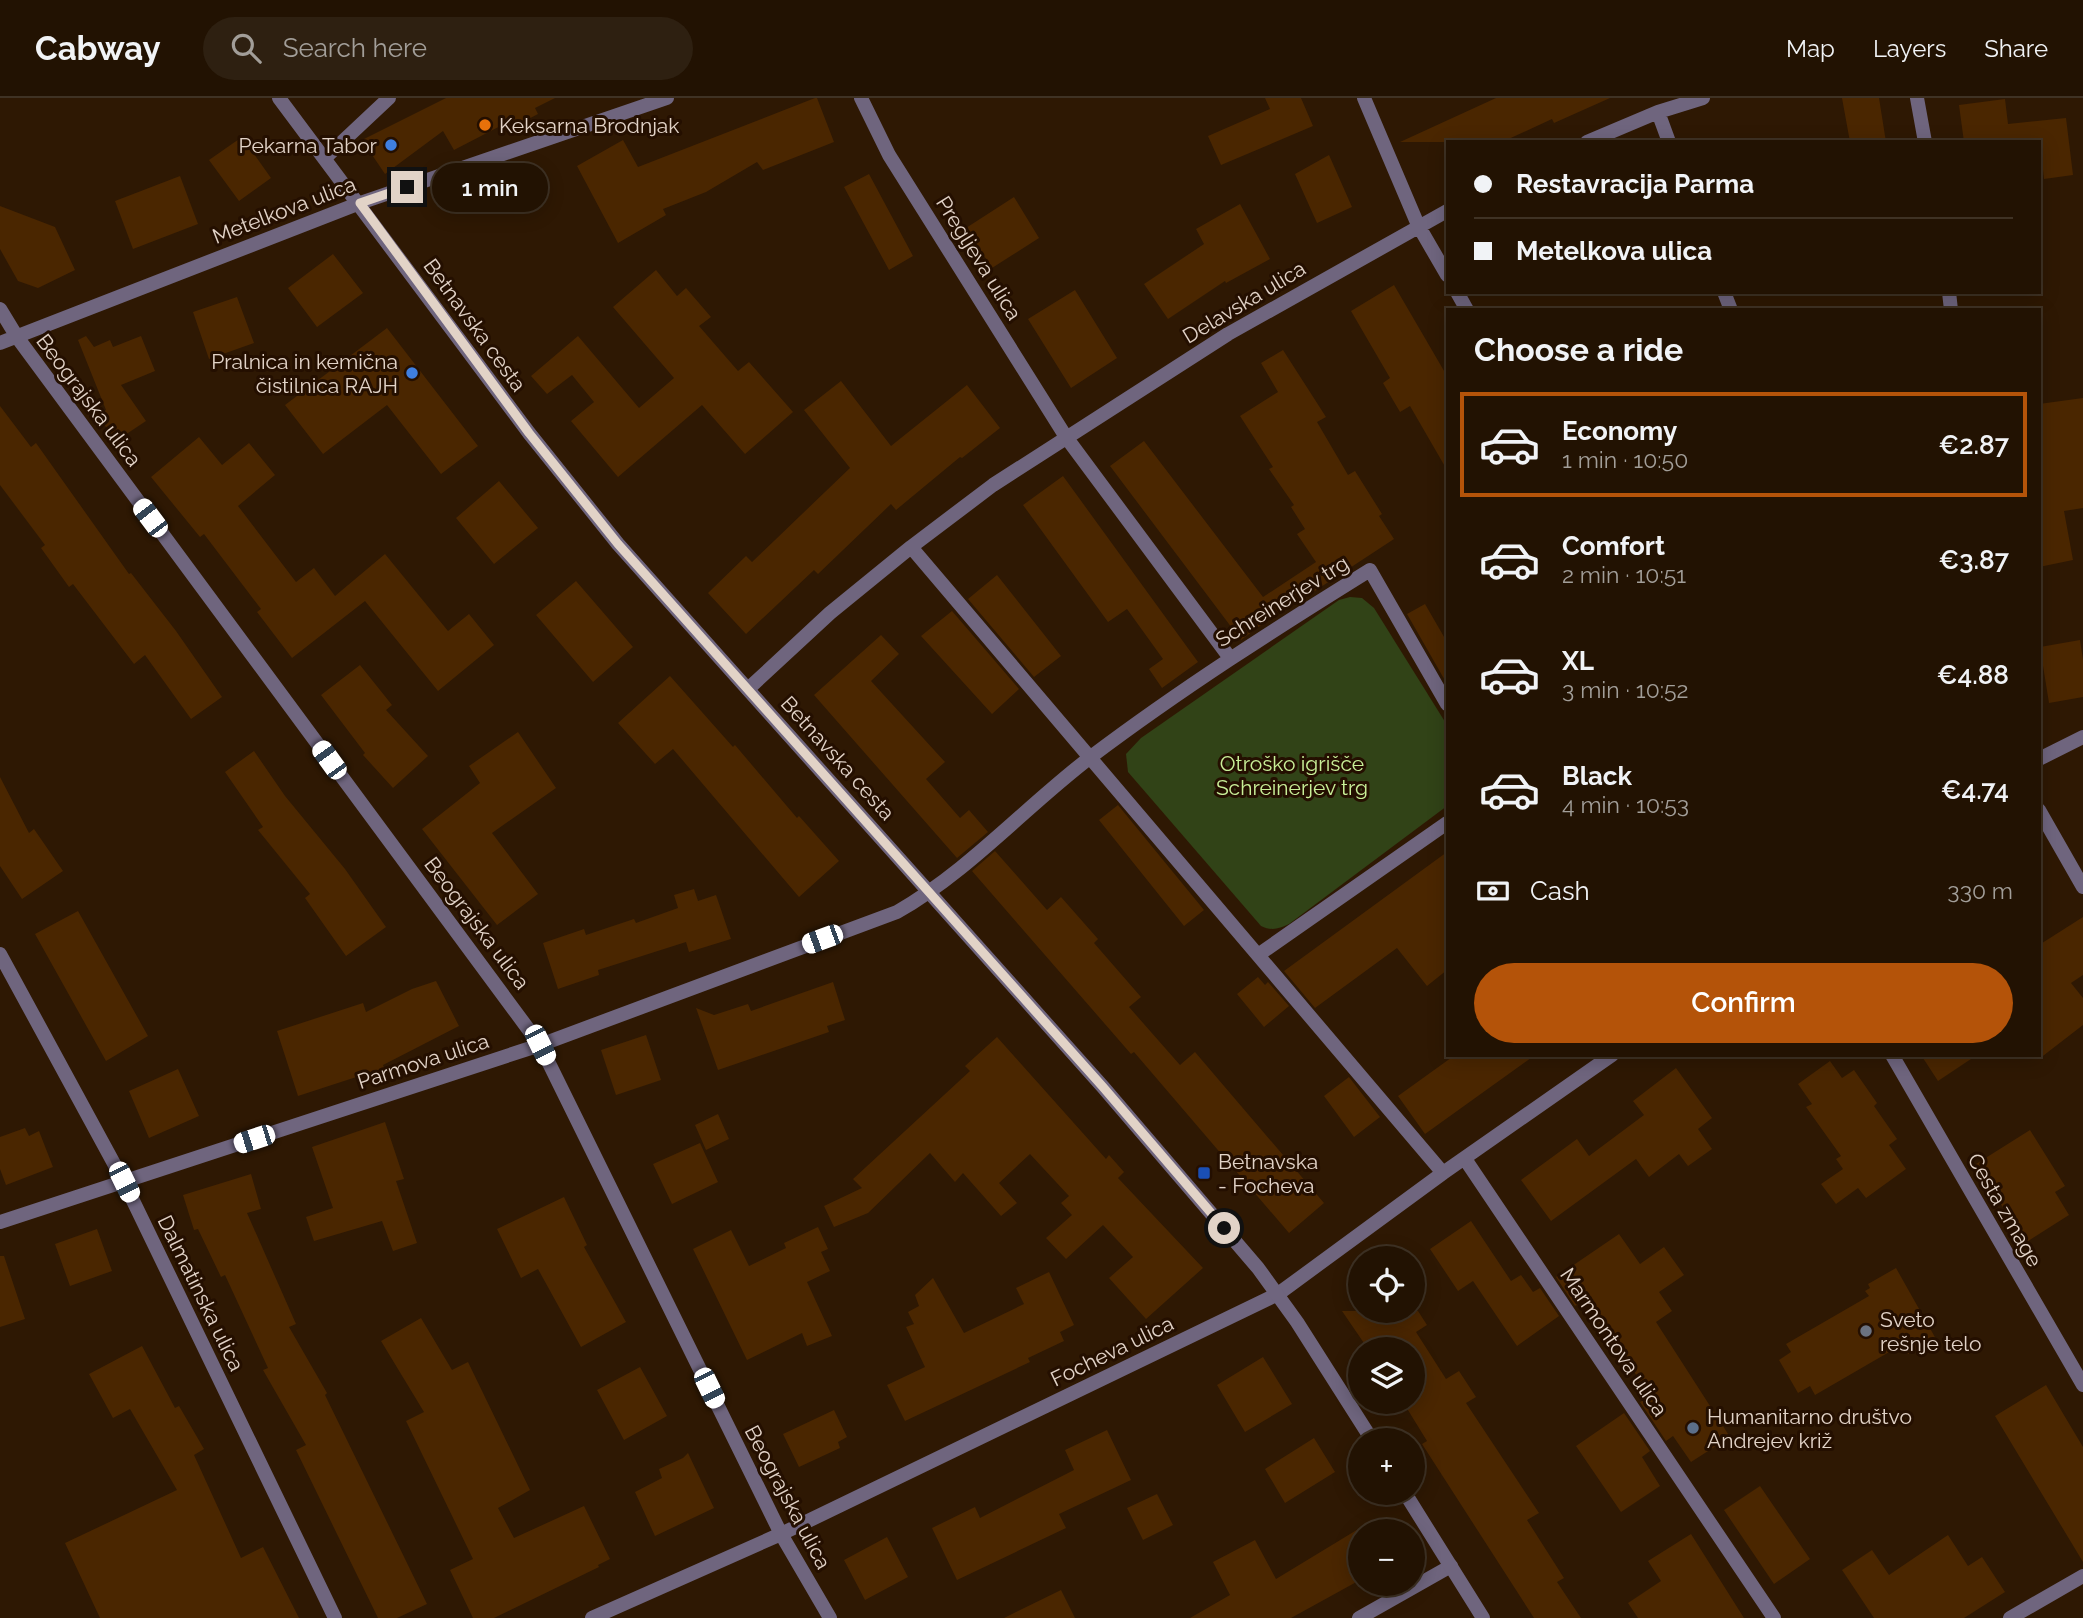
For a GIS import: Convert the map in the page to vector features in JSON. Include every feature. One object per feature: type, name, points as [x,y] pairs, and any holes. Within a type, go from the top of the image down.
[{"type":"street","name":"Betnavska cesta","points":[[279,98],[553,464],[618,544],[1103,1087],[1278,1294],[1364,1428]]},
{"type":"street","points":[[325,158],[389,98]]},
{"type":"street","name":"Metelkova ulica","points":[[0,344],[360,203],[667,98]]},
{"type":"street","name":"Pregljeva ulica","points":[[861,98],[889,155],[1066,437]]},
{"type":"street","points":[[1364,98],[1418,225],[1446,273]]},
{"type":"street","points":[[1592,140],[1658,112],[1703,98]]},
{"type":"street","points":[[1917,98],[1924,140]]},
{"type":"street","points":[[1658,112],[1668,140]]},
{"type":"street","name":"Delavska ulica","points":[[748,690],[830,613],[993,485],[1228,334],[1446,211]]},
{"type":"street","name":"Beograjska ulica","points":[[0,309],[17,337],[540,1045],[781,1534],[830,1618]]},
{"type":"street","points":[[1066,437],[1230,659]]},
{"type":"street","points":[[911,547],[1443,1173]]},
{"type":"street","name":"Schreinerjev trg","points":[[930,892],[1090,757],[1230,659],[1370,570],[1446,702]]},
{"type":"street","points":[[2041,758],[2083,737]]},
{"type":"street","points":[[2041,814],[2083,887]]},
{"type":"street","points":[[1258,955],[1446,824]]},
{"type":"street","name":"Parmova ulica","points":[[0,1222],[540,1045],[897,912],[930,892]]},
{"type":"street","name":"Dalmatinska ulica","points":[[0,954],[124,1182],[335,1618]]},
{"type":"street","name":"Focheva ulica","points":[[592,1618],[781,1534],[1278,1294],[1443,1173],[1609,1057]]},
{"type":"street","name":"Cesta zmage","points":[[1893,1057],[2083,1385]]},
{"type":"street","name":"Marmontova ulica","points":[[1465,1159],[1774,1618]]},
{"type":"street","points":[[1413,1505],[1483,1618]]},
{"type":"street","points":[[1359,1618],[1451,1566]]},
{"type":"street","points":[[2010,1618],[2083,1576]]},
{"type":"green space","name":"Otroško igrišče Schreinerjev trg","points":[[1362,598],[1374,608],[1446,723],[1446,807],[1289,924],[1268,928],[1261,926],[1128,772],[1126,754],[1141,738],[1339,600]]},
{"type":"building","points":[[446,98],[555,98],[535,108],[538,114],[515,126],[512,120],[454,150],[443,131],[385,174],[362,140]]},
{"type":"building","points":[[815,98],[834,142],[763,170],[757,162],[706,192],[663,209],[666,215],[618,243],[577,166],[623,140],[638,167]]},
{"type":"building","points":[[1265,98],[1301,98],[1313,126],[1221,165],[1208,136],[1270,109]]},
{"type":"building","points":[[1496,98],[1610,98],[1554,123],[1552,119],[1506,140],[1400,142]]},
{"type":"building","points":[[1842,98],[1879,98],[1886,140],[1850,140]]},
{"type":"building","points":[[2005,99],[2008,124],[2066,118],[2073,175],[2044,179],[2041,170],[2041,140],[1964,140],[1959,105]]},
{"type":"building","points":[[242,137],[271,178],[239,201],[209,160]]},
{"type":"building","points":[[1329,155],[1352,207],[1317,223],[1295,174]]},
{"type":"building","points":[[869,174],[913,256],[889,270],[844,187]]},
{"type":"building","points":[[180,176],[198,224],[133,249],[115,201]]},
{"type":"building","points":[[1014,197],[1039,238],[992,268],[966,228]]},
{"type":"building","points":[[1240,204],[1270,259],[1226,283],[1225,281],[1168,319],[1144,284],[1204,244],[1196,229]]},
{"type":"building","points":[[0,206],[55,227],[75,270],[38,288],[18,281],[0,249]]},
{"type":"building","points":[[333,254],[363,293],[317,327],[288,288]]},
{"type":"building","points":[[656,270],[677,296],[686,288],[711,317],[699,326],[738,371],[749,362],[793,412],[745,454],[702,405],[618,477],[571,421],[594,402],[572,375],[547,394],[531,376],[578,336],[639,408],[674,378],[613,307]]},
{"type":"building","points":[[1394,285],[1446,374],[1446,468],[1410,406],[1400,412],[1383,383],[1390,378],[1351,311]]},
{"type":"building","points":[[1075,290],[1117,358],[1071,388],[1028,319]]},
{"type":"building","points":[[237,297],[254,343],[209,359],[193,312]]},
{"type":"building","points":[[387,328],[478,446],[441,474],[387,405],[323,454],[285,405]]},
{"type":"building","points":[[86,336],[94,347],[110,340],[113,347],[141,336],[155,371],[121,385],[146,421],[116,441],[98,416],[106,410],[78,340]]},
{"type":"building","points":[[1283,350],[1326,417],[1317,422],[1348,475],[1355,471],[1394,539],[1298,602],[1296,599],[1241,640],[1110,466],[1144,441],[1263,597],[1316,562],[1297,534],[1305,529],[1291,507],[1294,505],[1269,469],[1273,467],[1240,416],[1278,392],[1261,363]]},
{"type":"building","points":[[841,381],[891,446],[967,385],[1000,428],[896,510],[891,504],[818,574],[814,570],[746,634],[708,593],[746,556],[752,562],[850,468],[804,410]]},
{"type":"building","points":[[2083,398],[2083,508],[2064,511],[2073,560],[2041,567],[2041,404]]},
{"type":"building","points":[[0,406],[31,447],[36,443],[129,574],[131,573],[176,631],[222,697],[191,719],[145,655],[134,664],[73,584],[69,587],[41,548],[45,545],[0,485]]},
{"type":"building","points":[[199,437],[222,465],[249,443],[275,475],[238,506],[296,582],[314,568],[335,596],[385,554],[448,631],[469,614],[494,645],[438,691],[365,601],[292,658],[257,612],[261,609],[204,534],[200,537],[151,477]]},
{"type":"building","points":[[1063,476],[1198,662],[1162,688],[1149,669],[1163,659],[1127,609],[1108,622],[1023,505]]},
{"type":"building","points":[[499,481],[538,528],[494,564],[456,518]]},
{"type":"building","points":[[997,575],[1061,656],[1034,677],[968,599]]},
{"type":"building","points":[[576,581],[633,647],[593,682],[536,615]]},
{"type":"building","points":[[1425,604],[1446,640],[1446,682],[1407,614]]},
{"type":"building","points":[[952,611],[1019,689],[992,714],[921,636]]},
{"type":"building","points":[[881,635],[899,654],[871,681],[945,762],[926,779],[960,818],[969,810],[988,832],[957,858],[814,695]]},
{"type":"building","points":[[2080,640],[2083,697],[2049,703],[2041,647]]},
{"type":"building","points":[[360,665],[392,705],[386,710],[428,756],[393,788],[363,755],[365,753],[321,695]]},
{"type":"building","points":[[670,676],[839,861],[799,897],[673,749],[655,764],[618,723]]},
{"type":"building","points":[[518,732],[556,788],[492,833],[538,894],[497,925],[422,829],[480,783],[469,766]]},
{"type":"building","points":[[254,751],[285,796],[345,869],[386,927],[346,956],[305,898],[310,894],[258,830],[263,827],[225,772]]},
{"type":"building","points":[[0,777],[29,833],[34,829],[63,871],[22,899],[0,866]]},
{"type":"building","points":[[1118,805],[1204,910],[1184,926],[1099,820]]},
{"type":"building","points":[[995,851],[1047,910],[1061,897],[1098,939],[1094,943],[1141,997],[1129,1007],[1180,1065],[1195,1052],[1324,1203],[1289,1233],[1134,1052],[1131,1054],[972,871]]},
{"type":"building","points":[[1446,853],[1446,971],[1427,986],[1397,948],[1315,1008],[1284,971]]},
{"type":"building","points":[[694,889],[698,901],[716,895],[731,939],[689,952],[686,942],[598,970],[599,975],[558,989],[543,943],[584,929],[586,935],[634,919],[636,923],[678,908],[674,895]]},
{"type":"building","points":[[78,911],[148,1036],[106,1061],[35,934]]},
{"type":"building","points":[[2083,917],[2083,975],[2071,983],[2083,998],[2083,1025],[2039,1059],[2041,1057],[2041,944]]},
{"type":"building","points":[[1258,977],[1265,985],[1268,982],[1289,1006],[1264,1027],[1237,994]]},
{"type":"building","points":[[436,981],[459,1026],[383,1065],[384,1068],[298,1096],[277,1031],[363,1003],[366,1012],[412,989]]},
{"type":"building","points":[[833,982],[845,1020],[827,1026],[829,1032],[718,1070],[696,1008],[714,1015],[748,1004],[751,1011]]},
{"type":"building","points":[[646,1035],[661,1080],[616,1095],[601,1050]]},
{"type":"building","points":[[997,1037],[1106,1159],[1109,1155],[1124,1172],[1118,1178],[1203,1268],[1146,1319],[1109,1278],[1133,1257],[1103,1225],[1066,1259],[1046,1238],[1072,1215],[1061,1203],[1069,1196],[1030,1154],[999,1183],[1017,1203],[1001,1216],[963,1173],[955,1182],[930,1153],[868,1213],[834,1227],[824,1206],[862,1188],[853,1179],[970,1071],[965,1066]]},
{"type":"building","points":[[1452,1057],[1532,1057],[1425,1134],[1398,1096]]},
{"type":"building","points":[[1922,1057],[1974,1057],[1938,1081]]},
{"type":"building","points":[[1830,1061],[1842,1078],[1854,1070],[1897,1139],[1889,1145],[1906,1169],[1866,1198],[1858,1188],[1836,1204],[1821,1184],[1843,1169],[1836,1159],[1841,1156],[1806,1107],[1812,1104],[1798,1084]]},
{"type":"building","points":[[1676,1068],[1712,1118],[1698,1129],[1712,1149],[1688,1166],[1679,1154],[1649,1177],[1636,1159],[1551,1221],[1521,1180],[1577,1139],[1589,1156],[1644,1115],[1633,1101]]},
{"type":"building","points":[[178,1069],[199,1116],[149,1138],[129,1091]]},
{"type":"building","points":[[1349,1077],[1380,1117],[1354,1137],[1324,1096]]},
{"type":"building","points":[[718,1114],[729,1139],[706,1150],[695,1125]]},
{"type":"building","points":[[385,1122],[404,1179],[396,1181],[417,1243],[393,1251],[382,1221],[314,1241],[306,1217],[333,1208],[312,1147]]},
{"type":"building","points":[[25,1128],[29,1136],[39,1131],[53,1167],[6,1185],[0,1169],[0,1137]]},
{"type":"building","points":[[2030,1130],[2065,1186],[2055,1192],[2069,1215],[2025,1243],[1976,1164]]},
{"type":"building","points":[[700,1143],[718,1182],[672,1204],[653,1164]]},
{"type":"building","points":[[251,1174],[261,1209],[247,1213],[296,1324],[289,1327],[327,1393],[325,1395],[427,1604],[397,1618],[378,1618],[296,1450],[306,1445],[263,1370],[268,1368],[225,1275],[221,1277],[198,1229],[194,1230],[183,1195]]},
{"type":"building","points":[[564,1197],[587,1245],[584,1247],[626,1322],[581,1347],[538,1269],[521,1278],[497,1229]]},
{"type":"building","points":[[1471,1221],[1511,1281],[1521,1275],[1533,1292],[1540,1288],[1559,1316],[1517,1346],[1473,1281],[1458,1291],[1430,1249]]},
{"type":"building","points":[[818,1227],[828,1249],[821,1252],[830,1271],[807,1282],[832,1336],[807,1346],[802,1333],[747,1360],[693,1249],[731,1230],[749,1266],[786,1248],[784,1243]]},
{"type":"building","points":[[97,1229],[112,1271],[70,1286],[55,1244]]},
{"type":"building","points":[[1619,1234],[1640,1264],[1664,1247],[1684,1275],[1659,1292],[1672,1311],[1656,1322],[1730,1437],[1691,1462],[1673,1436],[1666,1441],[1640,1402],[1646,1399],[1633,1379],[1637,1376],[1584,1300],[1575,1306],[1556,1277]]},
{"type":"building","points":[[0,1256],[4,1256],[25,1319],[0,1327]]},
{"type":"building","name":"Sveto rešnje telo","points":[[1896,1268],[1936,1339],[1908,1354],[1903,1344],[1815,1395],[1810,1386],[1798,1393],[1779,1360],[1791,1352],[1786,1344],[1869,1296],[1865,1291],[1870,1288],[1868,1284]]},
{"type":"building","points":[[1049,1272],[1074,1325],[1060,1332],[1064,1341],[1028,1358],[1030,1362],[905,1421],[887,1385],[925,1367],[906,1327],[914,1324],[908,1312],[919,1306],[915,1295],[933,1278],[964,1333],[1024,1304],[1016,1288]]},
{"type":"building","points":[[421,1318],[452,1370],[468,1362],[530,1490],[498,1508],[514,1538],[584,1506],[610,1559],[598,1565],[599,1567],[494,1618],[473,1618],[450,1570],[473,1559],[406,1421],[424,1412],[381,1341]]},
{"type":"building","points":[[1425,1322],[1427,1325],[1416,1332],[1419,1337],[1360,1337],[1350,1323]]},
{"type":"building","points":[[142,1346],[175,1408],[179,1406],[204,1449],[194,1455],[241,1558],[263,1547],[299,1618],[100,1618],[65,1543],[177,1490],[130,1409],[113,1418],[89,1374]]},
{"type":"building","points":[[1425,1346],[1446,1379],[1459,1371],[1476,1397],[1466,1403],[1539,1513],[1527,1520],[1564,1578],[1557,1582],[1581,1618],[1534,1618],[1425,1449],[1425,1428],[1419,1428],[1410,1414],[1425,1414]]},
{"type":"building","points":[[1263,1357],[1292,1404],[1245,1432],[1217,1385]]},
{"type":"building","points":[[640,1367],[667,1416],[624,1440],[597,1390]]},
{"type":"building","points":[[2046,1385],[2083,1447],[2083,1562],[1995,1416]]},
{"type":"building","points":[[834,1410],[847,1437],[838,1442],[840,1448],[799,1467],[783,1434]]},
{"type":"building","points":[[1624,1413],[1650,1451],[1642,1457],[1660,1486],[1621,1512],[1576,1446]]},
{"type":"building","points":[[1107,1430],[1131,1480],[1059,1514],[1066,1528],[957,1580],[932,1528],[975,1507],[980,1518],[1074,1470],[1065,1450]]},
{"type":"building","points":[[1314,1438],[1335,1472],[1285,1503],[1265,1469]]},
{"type":"building","points":[[688,1453],[714,1508],[655,1536],[635,1492],[662,1478],[659,1469]]},
{"type":"building","points":[[1760,1486],[1810,1559],[1774,1584],[1724,1510]]},
{"type":"building","points":[[1157,1494],[1173,1525],[1143,1540],[1127,1508]]},
{"type":"building","points":[[1691,1534],[1744,1618],[1638,1618],[1628,1603],[1661,1581],[1648,1561]]},
{"type":"building","points":[[1348,1535],[1348,1587],[1291,1618],[1190,1618],[1230,1595],[1213,1562],[1255,1540],[1276,1579]]},
{"type":"building","points":[[1948,1535],[1968,1566],[1982,1557],[2005,1592],[1964,1618],[1874,1618],[1842,1570],[1872,1550],[1889,1575]]},
{"type":"building","points":[[887,1537],[908,1577],[865,1600],[844,1560]]},
{"type":"building","points":[[1061,1590],[1075,1618],[1004,1618]]},
{"type":"place","name":"Keksarna Brodnjak","points":[[485,125]]},
{"type":"place","name":"Pekarna Tabor","points":[[391,145]]},
{"type":"place","name":"Pralnica in kemična čistilnica RAJH","points":[[412,373]]},
{"type":"place","name":"Betnavska - Focheva","points":[[1204,1173]]},
{"type":"place","name":"Sveto rešnje telo","points":[[1866,1331]]},
{"type":"place","name":"Humanitarno društvo Andrejev križ","points":[[1693,1428]]},
{"type":"route","points":[[407,187],[360,203],[529,433],[618,544],[1103,1087],[1224,1228]]}]
